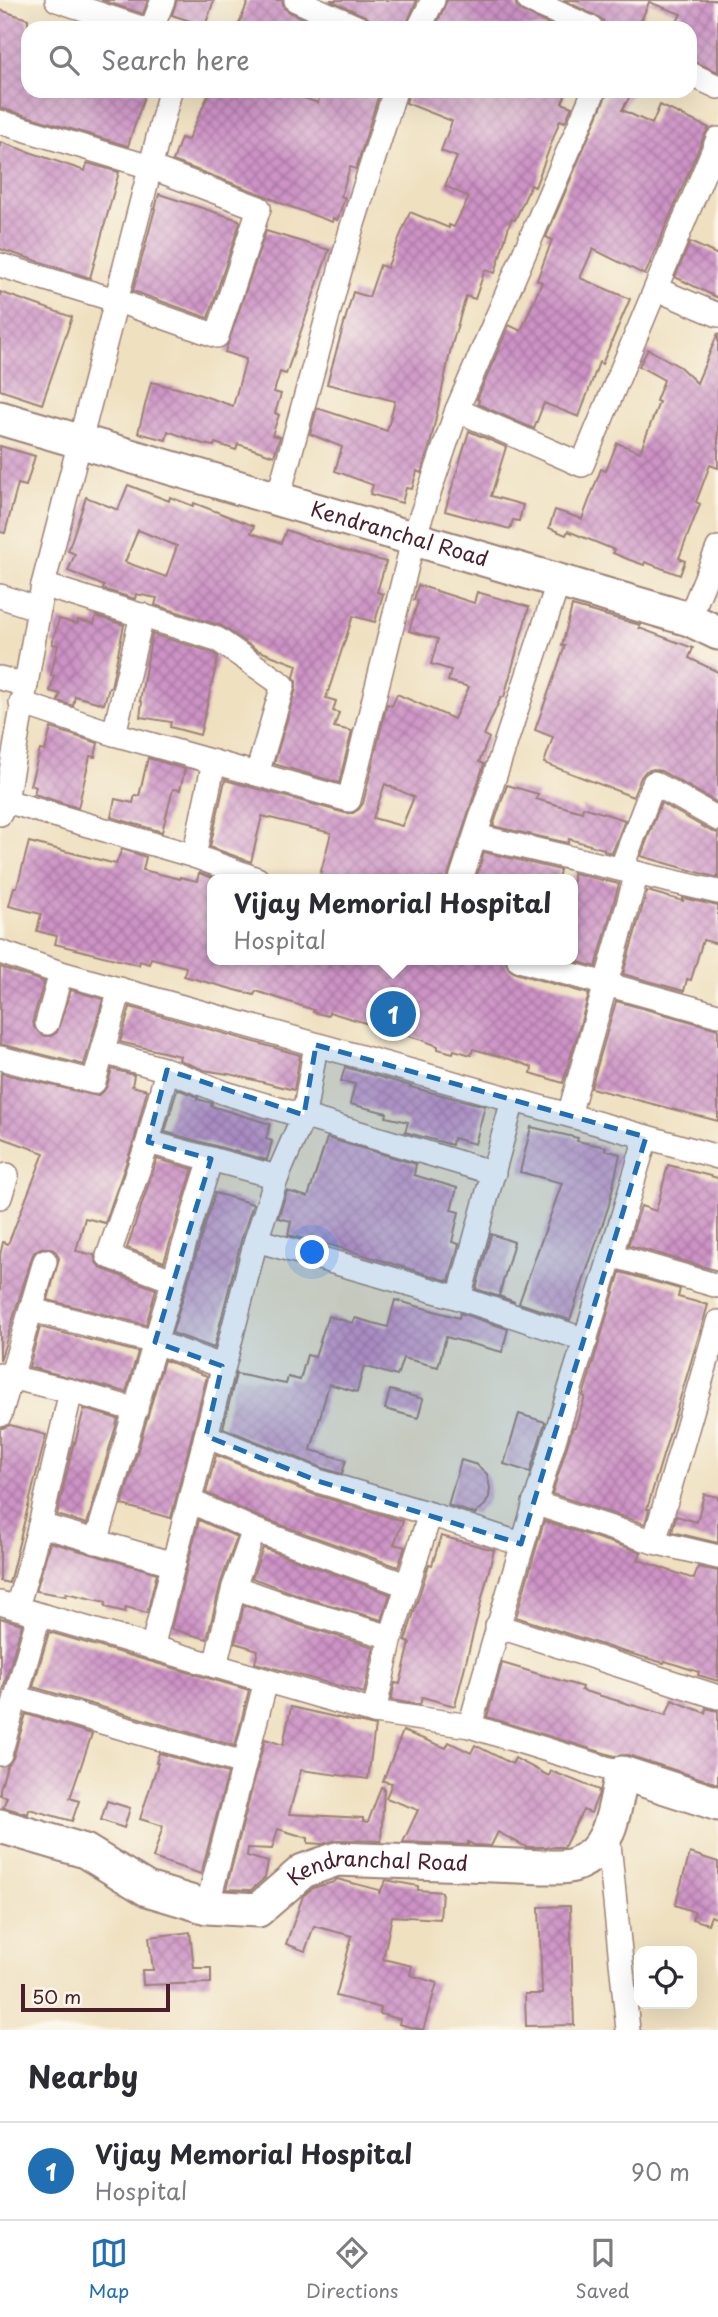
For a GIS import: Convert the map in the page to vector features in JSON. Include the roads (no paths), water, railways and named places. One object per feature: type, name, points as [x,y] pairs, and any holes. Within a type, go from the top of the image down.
[{"type":"street","points":[[57,0],[120,21]]},
{"type":"street","points":[[155,21],[163,0]]},
{"type":"street","points":[[296,0],[343,21]]},
{"type":"street","points":[[422,21],[433,0]]},
{"type":"street","points":[[529,0],[576,21]]},
{"type":"street","points":[[697,77],[718,87]]},
{"type":"street","points":[[168,98],[43,585],[24,694],[6,762],[3,808],[194,856],[243,874]]},
{"type":"street","points":[[278,499],[351,230],[393,98]]},
{"type":"street","points":[[0,678],[24,694],[114,734],[349,800],[414,537],[457,410],[591,98]]},
{"type":"street","points":[[0,122],[150,167],[259,208],[217,336],[115,300],[0,265]]},
{"type":"street","points":[[457,410],[582,465],[718,139]]},
{"type":"street","points":[[656,289],[718,315]]},
{"type":"street","name":"Kendranchal Road","points":[[0,418],[414,537],[704,626]]},
{"type":"street","points":[[704,626],[718,548]]},
{"type":"street","points":[[463,874],[559,580]]},
{"type":"street","points":[[43,585],[217,639],[283,685],[257,774]]},
{"type":"street","points":[[0,596],[39,609]]},
{"type":"street","points":[[114,734],[142,615]]},
{"type":"street","points":[[194,856],[214,762]]},
{"type":"street","points":[[569,1115],[606,984],[629,871],[654,783],[718,819]]},
{"type":"street","points":[[476,835],[718,892]]},
{"type":"street","points":[[0,952],[61,973],[718,1157]]},
{"type":"street","points":[[537,965],[718,1015]]},
{"type":"street","points":[[47,1023],[61,973]]},
{"type":"street","points":[[0,1058],[94,1082],[120,989]]},
{"type":"street","points":[[152,1648],[256,1240],[277,1177],[304,1115],[316,1045]]},
{"type":"street","points":[[103,1052],[167,1070],[225,1093],[494,1173]]},
{"type":"street","points":[[167,1070],[148,1142],[108,1256],[172,1280]]},
{"type":"street","points":[[459,1298],[513,1100]]},
{"type":"street","points":[[470,1726],[521,1544],[586,1340],[646,1137]]},
{"type":"street","points":[[148,1142],[277,1177]]},
{"type":"street","points":[[96,1542],[172,1280],[211,1159]]},
{"type":"street","points":[[0,1197],[7,1175]]},
{"type":"street","points":[[256,1240],[459,1298],[586,1340]]},
{"type":"street","points":[[611,1255],[718,1286]]},
{"type":"street","points":[[0,1415],[5,1376],[32,1310],[45,1261]]},
{"type":"street","points":[[32,1310],[155,1342],[222,1366]]},
{"type":"street","points":[[654,1542],[718,1322]]},
{"type":"street","points":[[5,1376],[136,1410]]},
{"type":"street","points":[[71,1391],[40,1525],[8,1606],[374,1712],[470,1726],[718,1804]]},
{"type":"street","points":[[206,1436],[318,1481],[521,1544]]},
{"type":"street","points":[[190,1501],[254,1530],[406,1585]]},
{"type":"street","points":[[534,1503],[654,1542],[718,1557]]},
{"type":"street","points":[[374,1712],[391,1637],[430,1514]]},
{"type":"street","points":[[40,1525],[174,1564]]},
{"type":"street","points":[[215,1666],[234,1587],[254,1530]]},
{"type":"street","points":[[234,1587],[305,1612],[391,1637]]},
{"type":"street","points":[[2,1742],[39,1615]]},
{"type":"street","points":[[497,1626],[718,1698]]},
{"type":"street","points":[[208,1907],[266,1681]]},
{"type":"street","points":[[16,1697],[243,1763]]},
{"type":"street","name":"Kendranchal Road","points":[[0,1826],[85,1851],[147,1889],[208,1907],[258,1910],[303,1871],[337,1859],[574,1866],[590,1857],[608,1834],[622,1773]]},
{"type":"street","points":[[608,1834],[628,2030]]},
{"type":"place","name":"Vijay Memorial Hospital","points":[[393,1014]]}]
